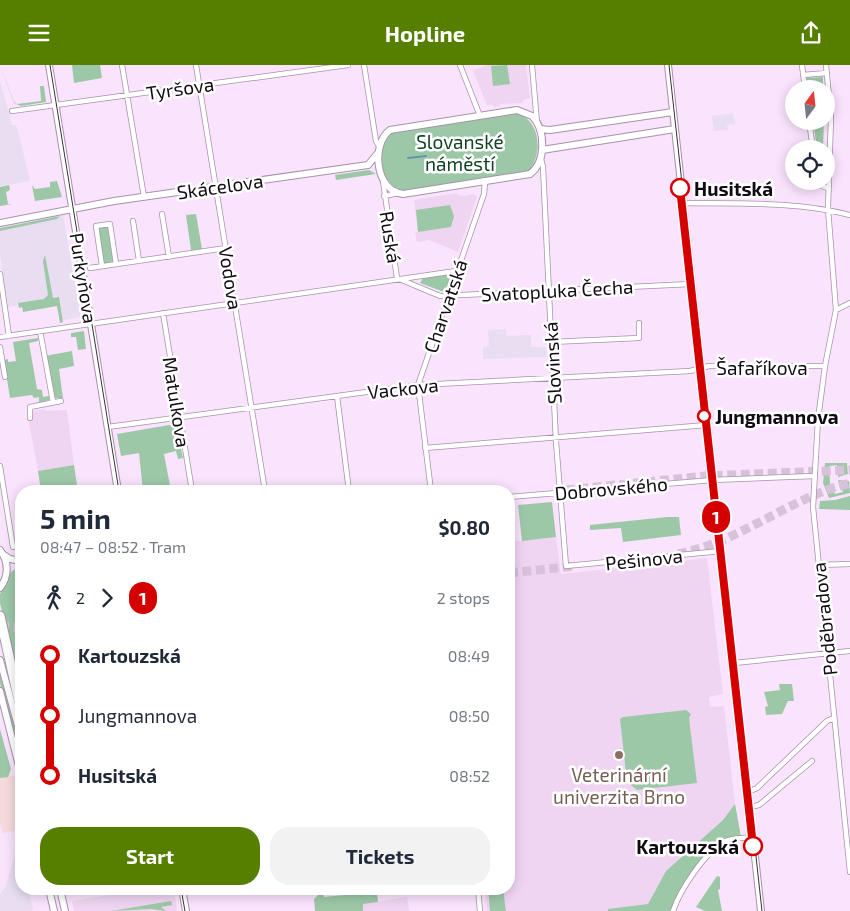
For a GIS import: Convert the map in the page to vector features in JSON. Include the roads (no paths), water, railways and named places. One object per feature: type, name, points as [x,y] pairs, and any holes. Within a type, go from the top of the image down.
[{"type":"highway","points":[[0,617],[15,683]]},
{"type":"street","name":"Purkyňova","points":[[49,65],[117,485]]},
{"type":"street","points":[[122,65],[144,197]]},
{"type":"street","name":"Vodova","points":[[196,65],[264,485]]},
{"type":"street","name":"Tyršova","points":[[12,111],[200,86],[318,67],[348,65]]},
{"type":"street","points":[[364,65],[379,150],[381,173],[388,187],[399,193],[528,175],[536,169],[541,159],[542,150],[532,65]]},
{"type":"street","points":[[460,65],[480,116]]},
{"type":"street","points":[[668,65],[761,911]]},
{"type":"street","points":[[802,65],[804,80]]},
{"type":"street","name":"Poděbradova","points":[[826,65],[831,118],[830,140]]},
{"type":"street","points":[[803,75],[827,73]]},
{"type":"street","points":[[381,173],[368,165],[379,150],[384,135],[393,129],[520,111],[529,113],[538,126],[550,130],[673,112]]},
{"type":"street","points":[[542,150],[675,129]]},
{"type":"street","name":"Slovinská","points":[[541,159],[543,167],[555,437],[566,566]]},
{"type":"street","name":"Skácelova","points":[[0,223],[73,208],[368,165]]},
{"type":"street","name":"Ruská","points":[[383,180],[397,278]]},
{"type":"street","name":"Charvatská","points":[[430,485],[418,385],[484,194],[485,181]]},
{"type":"street","name":"Poděbradova","points":[[828,190],[836,310],[825,367],[814,476],[813,507],[850,872]]},
{"type":"street","name":"Ruská","points":[[384,196],[399,193]]},
{"type":"street","points":[[682,203],[774,205],[828,209],[850,215]]},
{"type":"street","name":"Skácelova","points":[[162,214],[168,257]]},
{"type":"street","points":[[133,221],[139,261]]},
{"type":"street","points":[[102,266],[96,226],[110,224],[116,264]]},
{"type":"street","points":[[90,268],[226,248]]},
{"type":"street","name":"Svatopluka Čecha","points":[[0,337],[397,278],[456,271]]},
{"type":"street","points":[[0,274],[9,336]]},
{"type":"street","name":"Svatopluka Čecha","points":[[397,278],[436,295],[691,284]]},
{"type":"street","points":[[836,310],[850,303]]},
{"type":"street","name":"Matulkova","points":[[163,313],[191,485]]},
{"type":"street","points":[[551,342],[639,338],[639,323]]},
{"type":"street","points":[[40,331],[54,402]]},
{"type":"street","points":[[0,347],[5,377]]},
{"type":"street","name":"Šafaříkova","points":[[700,369],[709,366],[825,367]]},
{"type":"street","name":"Vackova","points":[[108,427],[418,385],[700,369]]},
{"type":"street","points":[[337,396],[348,485]]},
{"type":"street","points":[[30,418],[30,407],[61,401]]},
{"type":"street","points":[[426,448],[707,425]]},
{"type":"street","points":[[0,466],[13,547]]},
{"type":"street","name":"Dobrovského","points":[[515,497],[713,480],[814,476]]},
{"type":"street","points":[[1,550],[6,563],[6,576]]},
{"type":"street","points":[[1,550],[10,559],[15,560]]},
{"type":"street","name":"Pešinova","points":[[566,566],[721,551]]},
{"type":"street","points":[[818,565],[850,564]]},
{"type":"street","points":[[0,588],[6,576],[15,565]]},
{"type":"street","points":[[734,663],[850,651]]},
{"type":"street","points":[[0,660],[15,715]]},
{"type":"street","points":[[0,691],[15,750]]},
{"type":"street","points":[[748,792],[757,788],[827,721],[834,718]]},
{"type":"street","points":[[750,807],[759,805],[812,761]]},
{"type":"street","points":[[674,911],[676,903],[700,863],[726,841],[753,837]]},
{"type":"street","points":[[50,895],[54,911]]},
{"type":"street","points":[[61,895],[65,911]]},
{"type":"street","points":[[183,895],[186,911]]},
{"type":"street","points":[[479,895],[480,911]]},
{"type":"waterway","points":[[408,158],[426,156]]},
{"type":"tunnel","points":[[566,490],[706,476],[850,470]]},
{"type":"tunnel","points":[[678,554],[722,540],[806,499],[850,483]]},
{"type":"tunnel","points":[[515,572],[576,566]]},
{"type":"tunnel","points":[[0,626],[15,627]]},
{"type":"tram line","points":[[50,65],[118,485]]},
{"type":"tram line","points":[[669,65],[762,911]]},
{"type":"tram line","name":"1","points":[[680,188],[753,846]]},
{"type":"tram line","points":[[182,895],[185,911]]},
{"type":"place","name":"Husitská","points":[[680,188]]},
{"type":"place","name":"Jungmannova","points":[[704,416]]},
{"type":"place","name":"Veterinární univerzita Brno","points":[[619,755]]},
{"type":"place","name":"Kartouzská","points":[[753,846]]},
{"type":"park label","name":"Slovanské náměstí","points":[[460,152]]}]
